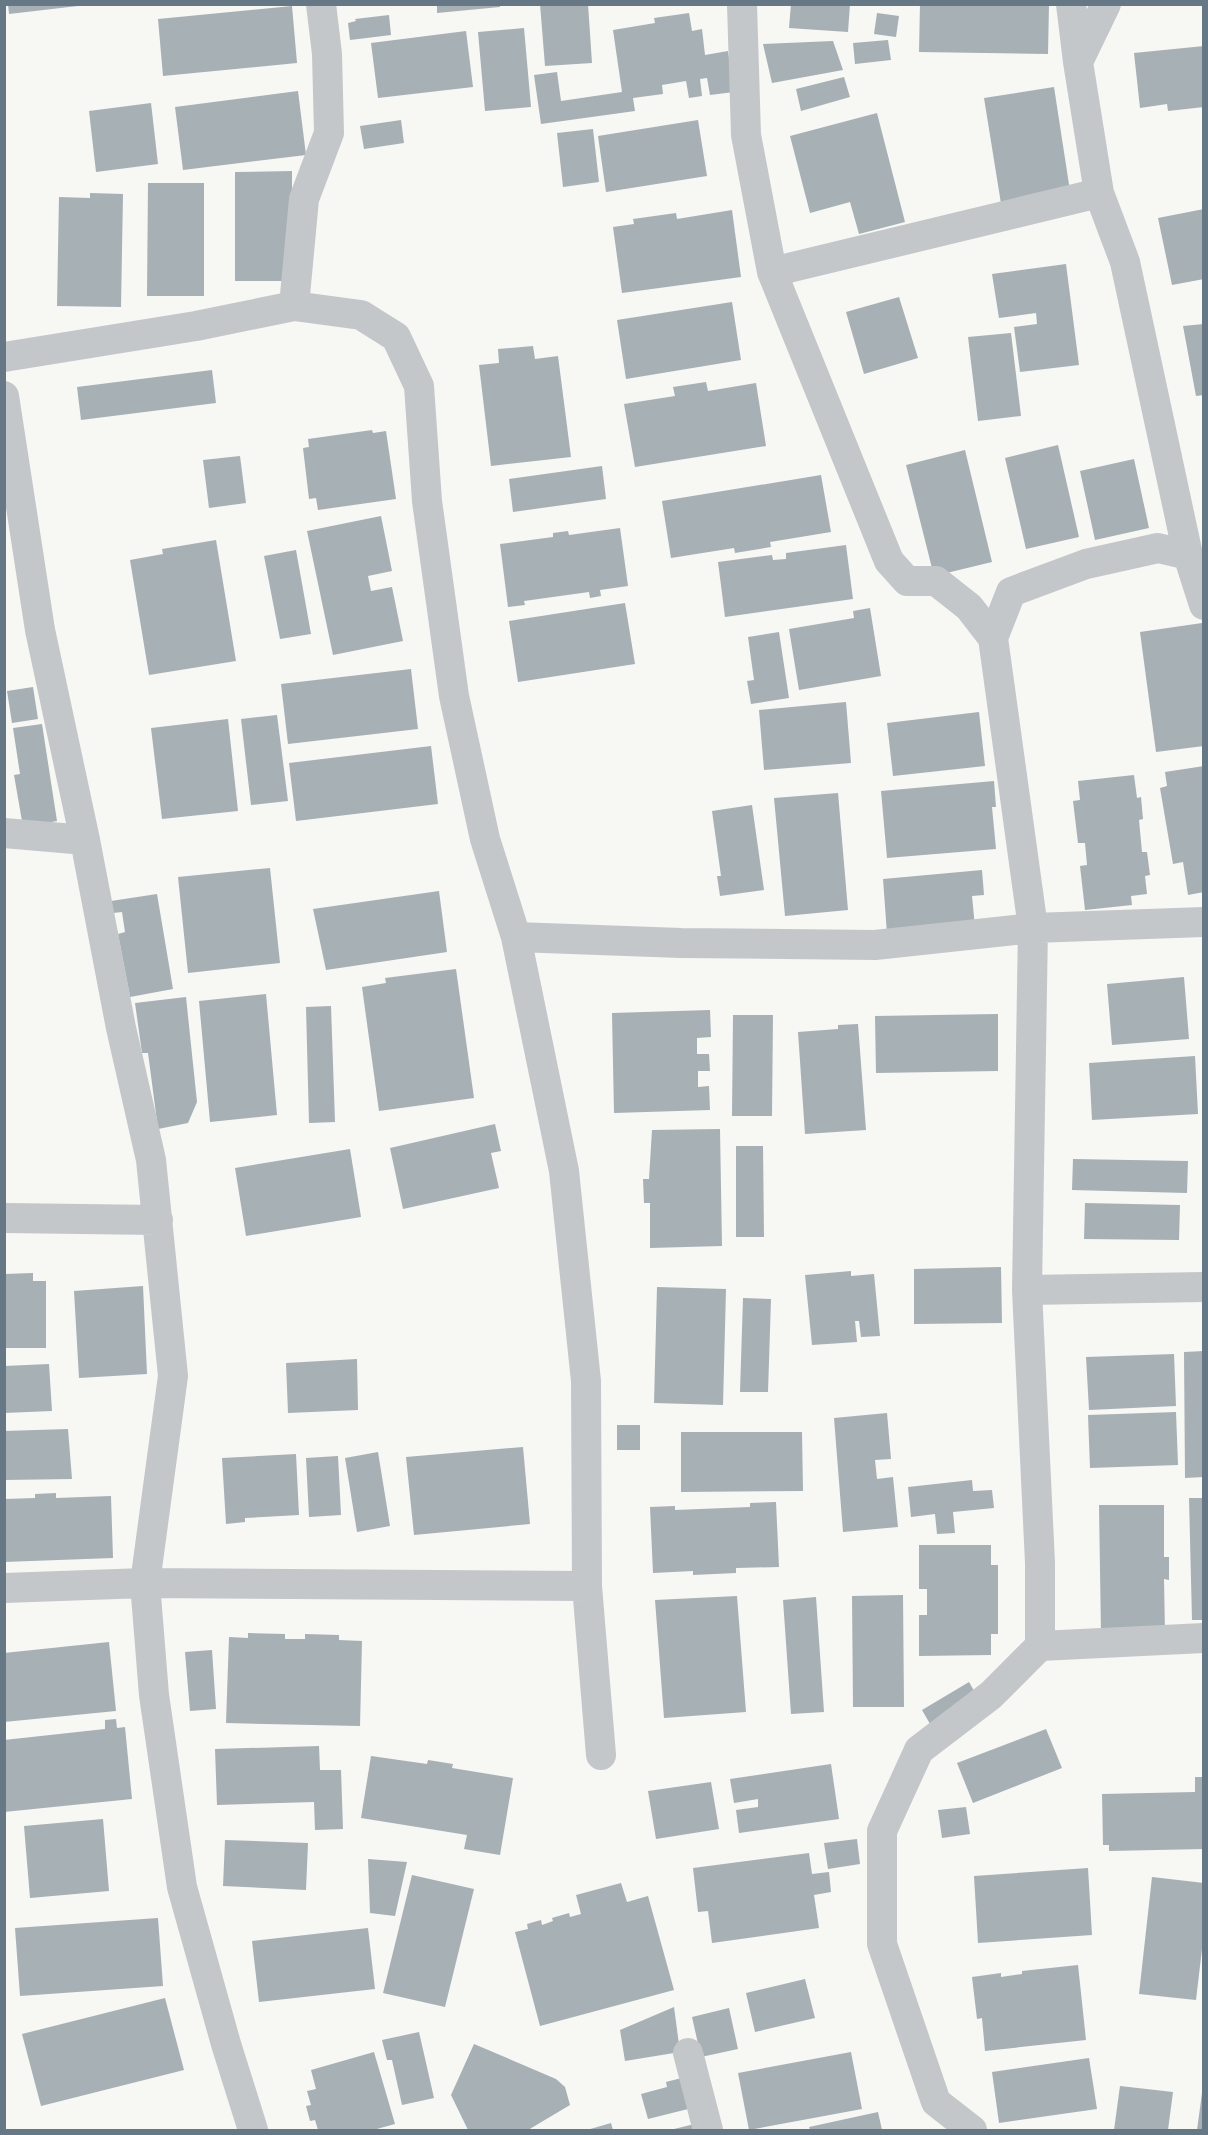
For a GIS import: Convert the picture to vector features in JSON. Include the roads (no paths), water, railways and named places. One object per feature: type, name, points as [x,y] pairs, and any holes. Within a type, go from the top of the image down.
[{"type":"street","points":[[294,306],[304,200],[329,133],[327,54],[321,4]]},
{"type":"street","points":[[742,4],[746,135],[772,272],[889,561],[907,581],[936,580],[969,607],[993,638]]},
{"type":"street","points":[[1071,4],[1099,193],[1125,262],[1188,555],[1203,605]]},
{"type":"street","points":[[1078,62],[1106,4]]},
{"type":"street","points":[[772,272],[1099,193]]},
{"type":"street","points":[[4,357],[196,326],[294,306],[361,315],[396,337],[419,386],[427,501],[454,696],[485,839],[516,938],[564,1171],[586,1381],[587,1586],[601,1755]]},
{"type":"street","points":[[4,396],[8,438],[40,630],[85,840],[121,1028],[151,1160],[173,1376],[145,1583],[154,1695],[182,1887],[253,2130]]},
{"type":"street","points":[[1040,1646],[1040,1563],[1027,1290],[1033,928],[993,638],[1011,592],[1086,564],[1158,548],[1188,555]]},
{"type":"street","points":[[4,833],[85,840]]},
{"type":"street","points":[[516,938],[681,944],[875,945],[1033,928],[1203,922]]},
{"type":"street","points":[[4,1218],[158,1220]]},
{"type":"street","points":[[1027,1290],[1203,1287]]},
{"type":"street","points":[[4,1588],[145,1583],[587,1586]]},
{"type":"street","points":[[972,2130],[936,2102],[882,1944],[882,1831],[919,1750],[991,1695],[1040,1646],[1203,1638]]},
{"type":"street","points":[[688,2053],[708,2130]]}]
